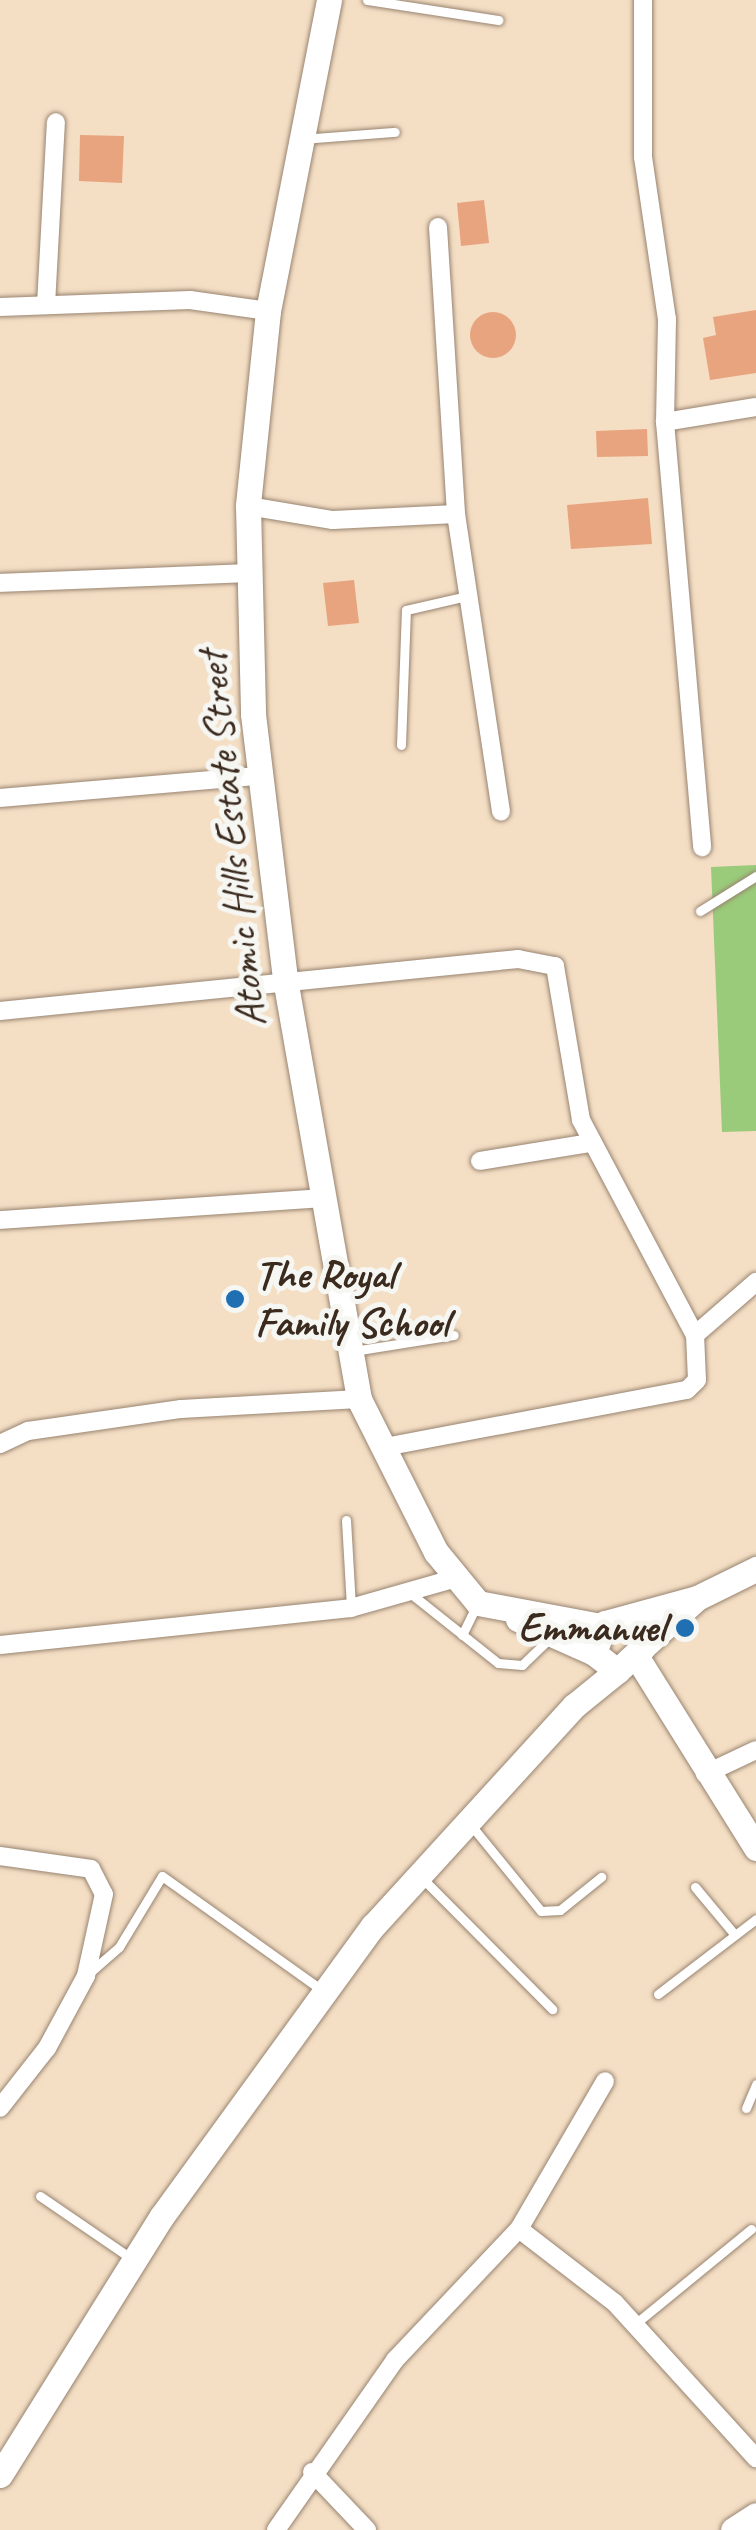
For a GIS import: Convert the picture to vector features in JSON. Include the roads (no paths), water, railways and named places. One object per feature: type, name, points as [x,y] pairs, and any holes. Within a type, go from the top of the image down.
[{"type":"street","name":"Atomic Hills Estate Street","points":[[329,0],[268,312],[248,506],[248,574],[258,776],[284,979],[359,1399],[390,1446],[453,1579],[478,1603],[509,1614],[551,1637],[619,1661],[697,1598]]},
{"type":"street","points":[[643,0],[643,158],[667,319],[665,422],[702,847]]},
{"type":"street","points":[[46,304],[56,122]]},
{"type":"street","points":[[438,226],[456,514],[501,812]]},
{"type":"street","points":[[0,307],[190,300],[268,312]]},
{"type":"street","points":[[665,422],[756,407]]},
{"type":"street","points":[[248,506],[333,520],[456,514]]},
{"type":"street","points":[[0,583],[248,574]]},
{"type":"street","points":[[0,798],[258,776]]},
{"type":"street","points":[[0,1011],[518,958],[555,966],[590,1143],[695,1336],[698,1380],[687,1390],[390,1446]]},
{"type":"street","points":[[480,1160],[590,1143]]},
{"type":"street","points":[[0,1220],[322,1198]]},
{"type":"street","points":[[695,1336],[756,1282]]},
{"type":"street","points":[[1,1438],[181,1409],[359,1399]]},
{"type":"street","name":"Atomic Hills Estate Street","points":[[509,1614],[610,1623],[697,1598],[756,1569]]},
{"type":"street","points":[[0,1645],[351,1608],[453,1579]]},
{"type":"street","points":[[0,2475],[134,2261],[323,1992],[420,1876],[619,1661],[640,1632],[610,1623]]},
{"type":"street","points":[[610,1623],[619,1661],[668,1719],[756,1848]]},
{"type":"street","points":[[706,1774],[756,1750]]},
{"type":"street","points":[[0,1856],[91,1869],[100,1879],[101,1930],[86,1976],[47,2048],[0,2108]]},
{"type":"street","points":[[276,2530],[312,2472],[395,2360],[519,2228],[605,2081]]},
{"type":"street","points":[[519,2228],[635,2324],[756,2458]]},
{"type":"street","points":[[312,2472],[367,2530]]},
{"type":"street","points":[[733,2530],[756,2515]]},
{"type":"lane","points":[[367,0],[498,20]]},
{"type":"lane","points":[[300,139],[394,132]]},
{"type":"lane","points":[[401,745],[406,610],[468,596]]},
{"type":"lane","points":[[700,910],[756,876]]},
{"type":"lane","points":[[352,1352],[454,1335]]},
{"type":"lane","points":[[346,1520],[351,1608]]},
{"type":"lane","points":[[409,1592],[462,1634],[513,1667],[551,1637]]},
{"type":"lane","points":[[462,1634],[478,1603]]},
{"type":"lane","points":[[469,1822],[541,1912],[560,1910],[601,1877]]},
{"type":"lane","points":[[86,1976],[119,1947],[162,1876],[323,1992]]},
{"type":"lane","points":[[420,1876],[552,2009]]},
{"type":"lane","points":[[694,1888],[735,1934]]},
{"type":"lane","points":[[658,1994],[756,1919]]},
{"type":"lane","points":[[746,2108],[756,2084]]},
{"type":"lane","points":[[40,2196],[134,2261]]},
{"type":"lane","points":[[635,2324],[752,2229]]},
{"type":"place","name":"The Royal Family School","points":[[235,1299]]},
{"type":"place","name":"Emmanuel","points":[[685,1628]]}]
